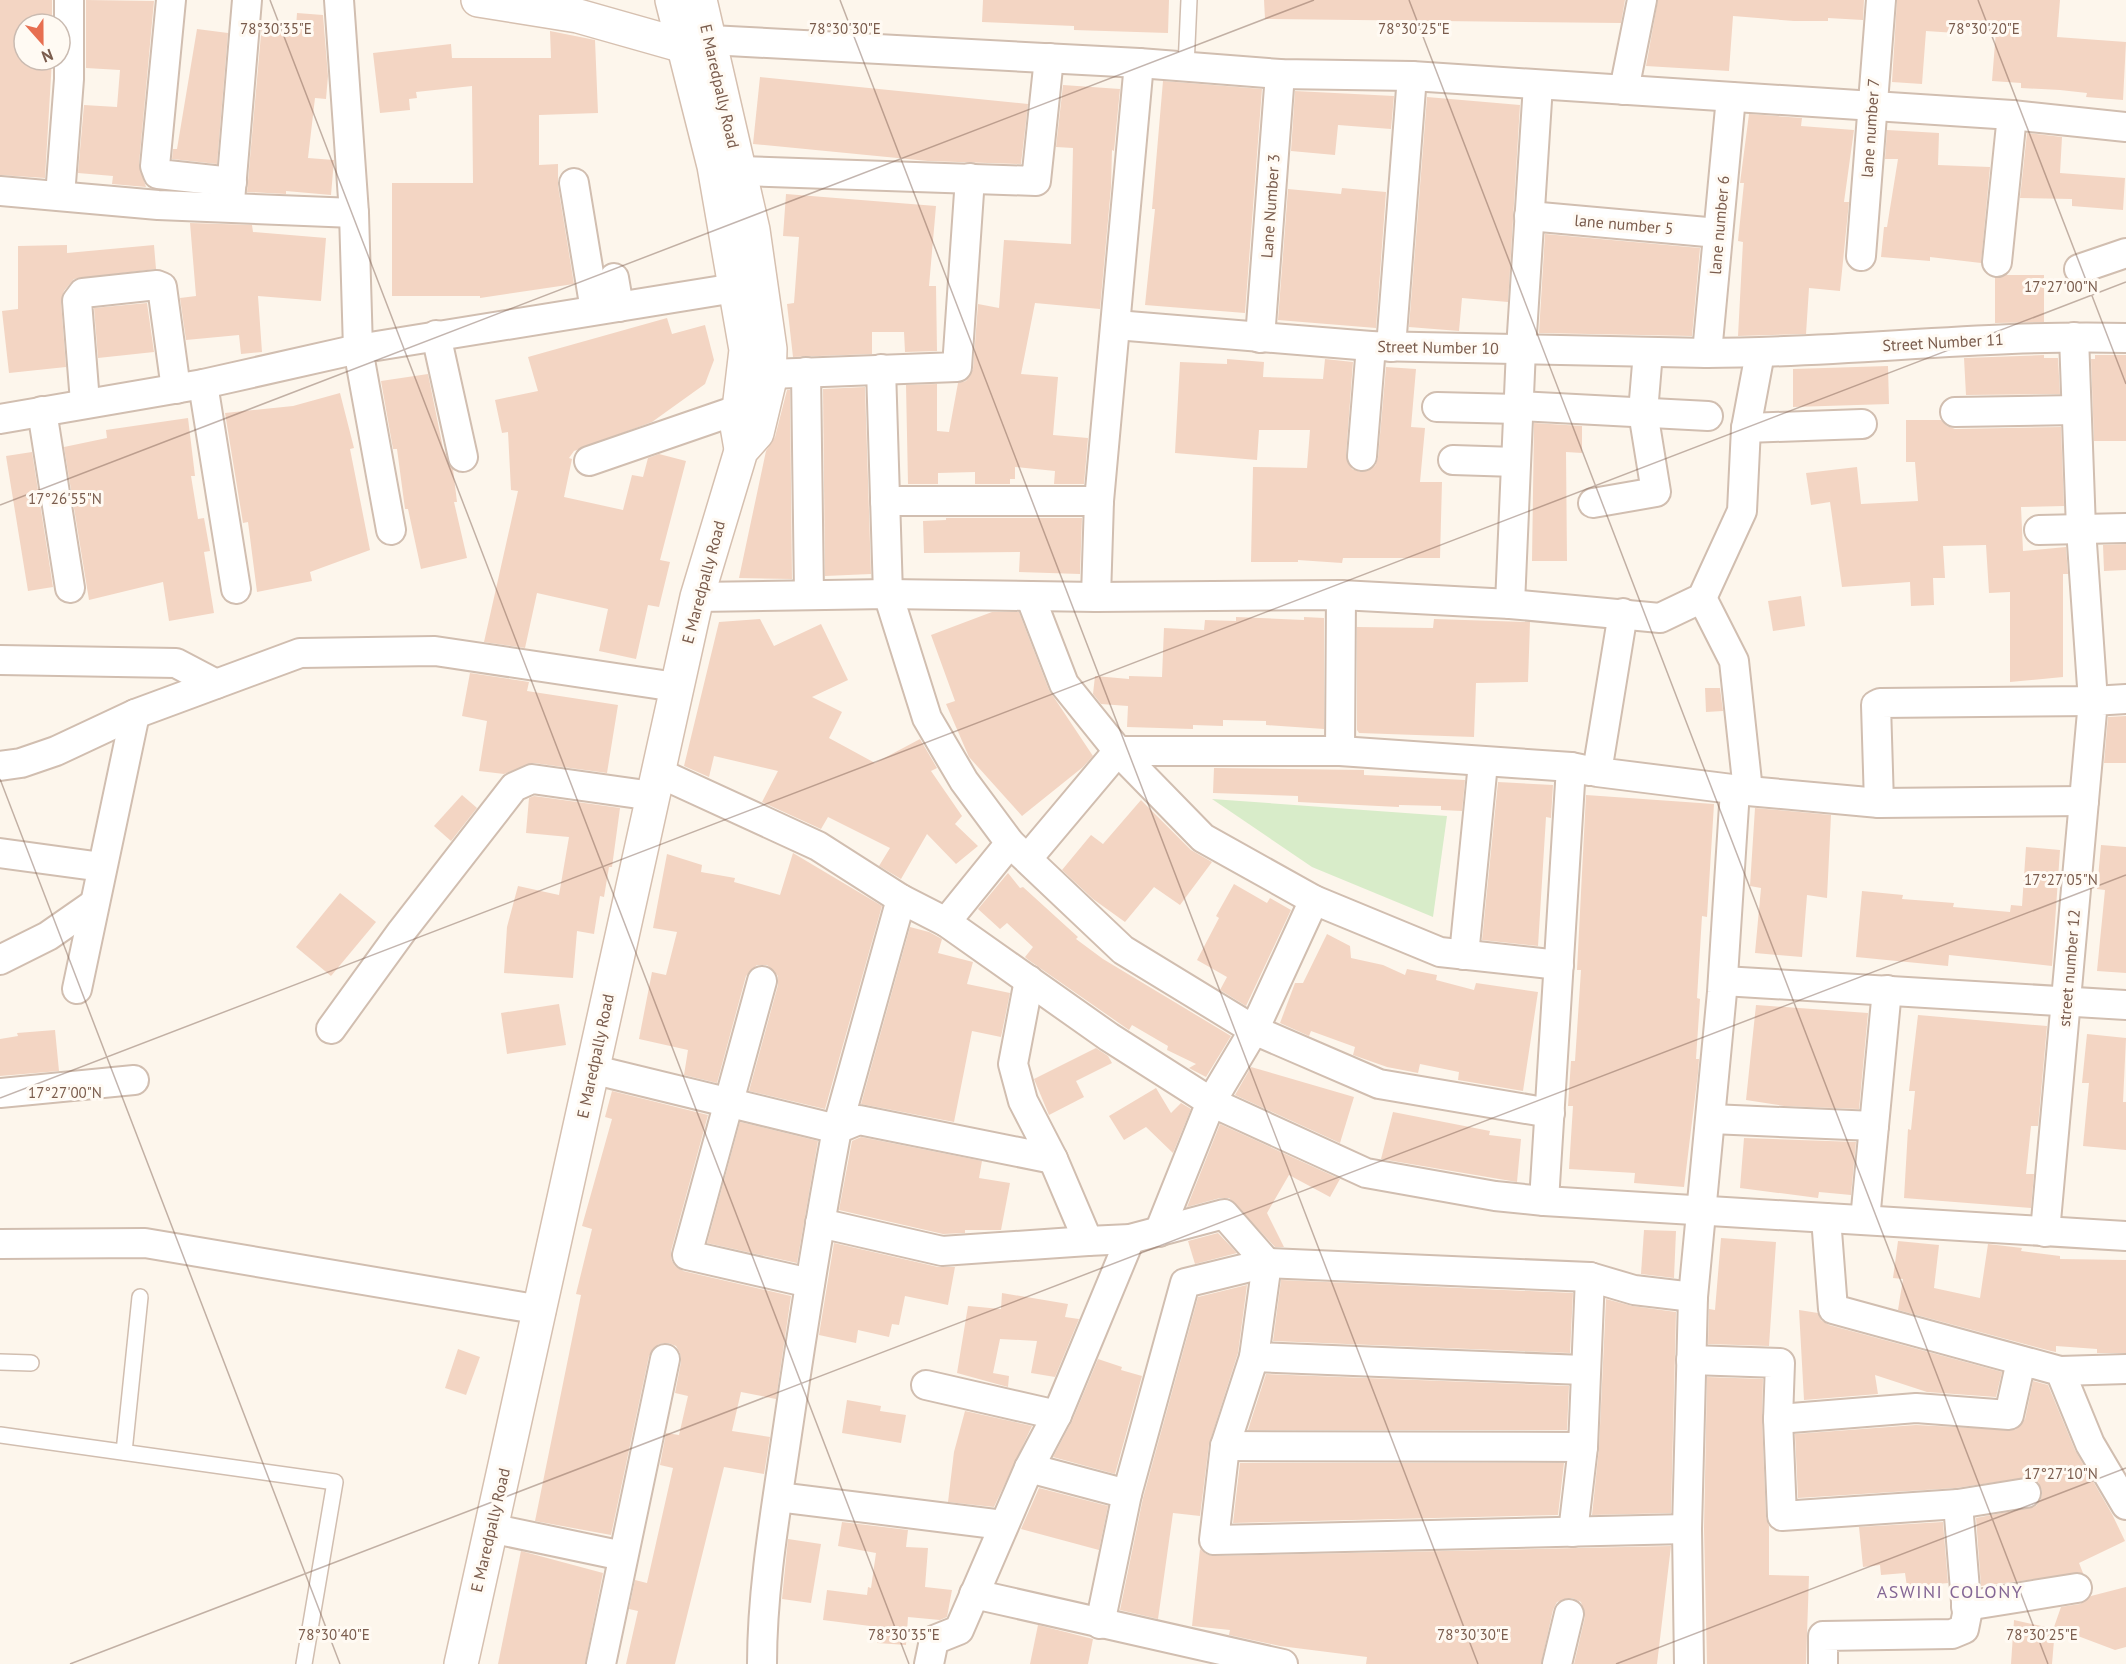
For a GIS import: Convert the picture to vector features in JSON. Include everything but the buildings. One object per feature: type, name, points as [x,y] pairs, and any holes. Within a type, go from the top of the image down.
[{"type":"main road","points":[[478,0],[578,16],[697,43]]},
{"type":"main road","name":"E Maredpally Road","points":[[460,1664],[541,1311],[591,1069],[697,597],[741,451],[757,433],[770,374],[770,349],[755,241],[740,171],[697,43],[672,0]]},
{"type":"main road","name":"E Maredpally Road","points":[[700,0],[697,43],[714,166],[746,350],[737,426],[741,451]]},
{"type":"street","points":[[60,196],[69,79],[69,0]]},
{"type":"street","points":[[171,0],[155,166],[158,174],[231,195],[354,213]]},
{"type":"street","points":[[231,195],[247,0]]},
{"type":"street","points":[[339,0],[354,213],[358,349],[391,530]]},
{"type":"street","points":[[1624,90],[1642,0]]},
{"type":"street","name":"lane number 7","points":[[1861,256],[1881,0]]},
{"type":"street","points":[[697,43],[1050,58],[1280,74],[1412,76],[2012,115],[2126,127]]},
{"type":"street","points":[[740,171],[1036,182],[1050,58]]},
{"type":"street","points":[[1096,597],[1099,501],[1139,63]]},
{"type":"street","name":"Lane Number 3","points":[[1260,338],[1280,74]]},
{"type":"street","points":[[1362,456],[1381,346],[1412,76]]},
{"type":"street","points":[[1510,604],[1521,349],[1538,85]]},
{"type":"street","name":"lane number 6","points":[[1707,353],[1731,97]]},
{"type":"street","points":[[1997,262],[2012,115]]},
{"type":"street","points":[[770,374],[957,367],[969,178]]},
{"type":"street","points":[[574,183],[607,295]]},
{"type":"street","points":[[0,191],[60,196],[231,195]]},
{"type":"street","name":"lane number 5","points":[[1529,216],[1718,233]]},
{"type":"street","points":[[2079,269],[2126,253]]},
{"type":"street","points":[[85,402],[77,301],[83,293],[157,285],[162,287],[189,386],[236,590]]},
{"type":"street","points":[[0,418],[189,386],[358,349],[436,335],[607,295],[735,288]]},
{"type":"street","name":"Street Number 10","points":[[1116,325],[1381,346],[1760,353]]},
{"type":"street","points":[[436,335],[463,457]]},
{"type":"street","name":"street number 12","points":[[2045,1232],[2093,701],[2081,529],[2074,337]]},
{"type":"street","name":"Street Number 11","points":[[1760,353],[1954,340],[2126,338]]},
{"type":"street","points":[[1593,502],[1656,492],[1642,412],[1648,352]]},
{"type":"street","points":[[697,597],[888,594],[1096,597],[1341,595],[1510,604],[1660,618],[1702,598],[1742,511],[1746,428],[1760,353]]},
{"type":"street","points":[[881,369],[888,594],[927,718],[964,781],[1019,851],[1123,950],[1254,1030],[1378,1084],[1550,1113]]},
{"type":"street","points":[[806,372],[809,595]]},
{"type":"street","points":[[1437,407],[1642,412],[1708,416]]},
{"type":"street","points":[[589,461],[740,409]]},
{"type":"street","points":[[1955,412],[2076,410]]},
{"type":"street","points":[[42,411],[70,588]]},
{"type":"street","points":[[1746,428],[1862,424]]},
{"type":"street","points":[[1453,460],[1516,462]]},
{"type":"street","points":[[885,501],[1099,501]]},
{"type":"street","points":[[2039,530],[2126,528]]},
{"type":"street","points":[[1341,595],[1341,751]]},
{"type":"street","points":[[1030,596],[1064,684],[1118,751],[1203,838],[1314,900],[1440,952],[1558,965]]},
{"type":"street","points":[[1689,1664],[1687,1529],[1693,1296],[1742,790],[1734,661],[1702,598]]},
{"type":"street","points":[[1544,1201],[1558,965],[1584,769],[1623,613]]},
{"type":"street","points":[[0,766],[21,763],[56,751],[135,714],[300,653],[435,651],[676,687]]},
{"type":"street","points":[[0,660],[176,663],[216,684]]},
{"type":"street","points":[[1879,803],[1876,705],[2126,699]]},
{"type":"street","points":[[77,989],[135,714]]},
{"type":"street","points":[[946,922],[1118,751],[1341,751],[1584,769],[1742,790],[1879,803],[2084,801]]},
{"type":"street","points":[[1464,955],[1483,763]]},
{"type":"street","points":[[331,1029],[402,931],[513,787],[532,779],[655,784],[818,846],[901,899],[946,922],[1109,1037],[1212,1102],[1366,1173],[1495,1196],[1544,1201],[2126,1236]]},
{"type":"street","points":[[0,853],[102,867]]},
{"type":"street","points":[[762,1664],[762,1636],[777,1497],[810,1283],[837,1129],[901,899]]},
{"type":"street","points":[[1159,1232],[1212,1102],[1254,1030],[1314,900]]},
{"type":"street","points":[[0,960],[48,936],[94,904]]},
{"type":"street","points":[[1029,980],[1013,1064],[1023,1101],[1053,1159],[1088,1241]]},
{"type":"street","points":[[762,981],[687,1255],[810,1283]]},
{"type":"street","points":[[1723,981],[2126,1005]]},
{"type":"street","points":[[1865,1220],[1887,990]]},
{"type":"street","points":[[591,1069],[837,1129],[860,1120],[1053,1159]]},
{"type":"street","points":[[0,1093],[134,1080]]},
{"type":"street","points":[[1711,1119],[1874,1126]]},
{"type":"street","points":[[820,1223],[942,1251],[1130,1239],[1224,1214],[1267,1263],[1254,1357],[1225,1446],[1214,1540],[1687,1529]]},
{"type":"street","points":[[1826,1218],[1833,1310],[2060,1371],[2126,1369]]},
{"type":"street","points":[[929,1664],[934,1640],[959,1630],[1003,1525],[1057,1415],[1130,1239]]},
{"type":"street","points":[[0,1244],[145,1243],[541,1311]]},
{"type":"street","points":[[1100,1624],[1127,1494],[1185,1283],[1267,1263],[1590,1278],[1634,1290],[1693,1296]]},
{"type":"street","points":[[1573,1532],[1583,1447],[1584,1370],[1590,1278]]},
{"type":"street","points":[[1254,1357],[1584,1370]]},
{"type":"street","points":[[601,1664],[665,1359]]},
{"type":"street","points":[[1691,1360],[1780,1363],[1778,1419],[1782,1516],[1958,1504],[2026,1493]]},
{"type":"street","points":[[1778,1419],[1916,1408],[2009,1415],[2021,1361]]},
{"type":"street","points":[[2060,1371],[2090,1444],[2126,1505]]},
{"type":"street","points":[[926,1385],[1057,1415]]},
{"type":"street","points":[[1225,1446],[1583,1447]]},
{"type":"street","points":[[1029,1468],[1127,1494]]},
{"type":"street","points":[[777,1497],[1003,1525]]},
{"type":"street","points":[[1823,1664],[1823,1636],[1952,1634],[1964,1629],[1966,1606],[1958,1504]]},
{"type":"street","points":[[490,1528],[622,1556]]},
{"type":"street","points":[[1966,1606],[2077,1588]]},
{"type":"street","points":[[974,1594],[1283,1664]]},
{"type":"street","points":[[1557,1664],[1569,1614]]},
{"type":"lane","points":[[1186,67],[1189,0]]},
{"type":"lane","points":[[124,1452],[140,1297]]},
{"type":"lane","points":[[0,1362],[31,1363]]},
{"type":"lane","points":[[0,1435],[335,1482],[304,1664]]},
{"type":"green space","points":[[1212,799],[1447,816],[1433,917],[1312,867]]},
{"type":"district","name":"ASWINI COLONY","points":[[1950,1592]]}]
